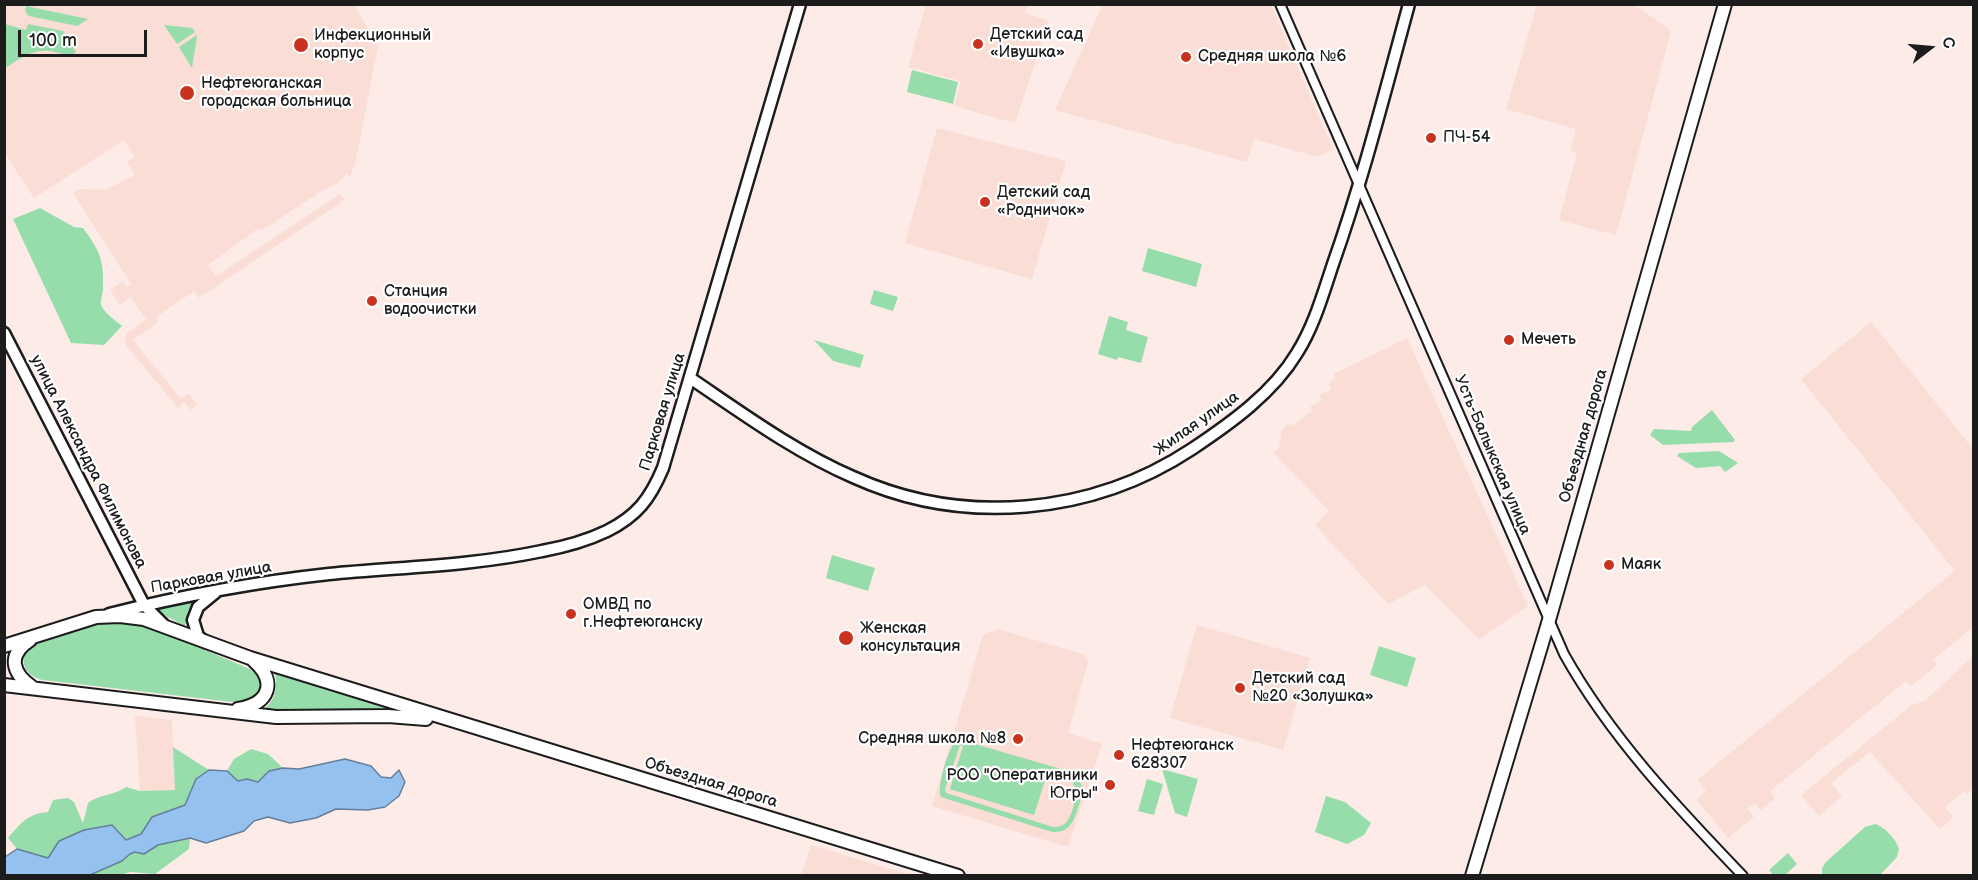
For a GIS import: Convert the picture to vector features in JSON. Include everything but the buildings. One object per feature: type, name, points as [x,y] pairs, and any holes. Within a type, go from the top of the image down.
[{"type":"main road","name":"Парковая улица","points":[[96,617],[144,605],[327,574],[501,559],[555,548],[607,531],[634,514],[646,502],[663,468],[800,4]]},
{"type":"main road","name":"Жилая улица","points":[[690,378],[811,456],[869,484],[908,496],[964,507],[1017,508],[1060,503],[1104,492],[1136,480],[1179,458],[1219,430],[1275,382],[1297,354],[1312,324],[1359,187],[1409,4]]},
{"type":"main road","name":"Объездная дорога","points":[[1472,876],[1549,620],[1725,4]]},
{"type":"main road","name":"улица Александра Филимонова","points":[[4,333],[144,605],[155,618],[166,626]]},
{"type":"main road","points":[[205,642],[194,628],[194,614],[205,600],[218,592]]},
{"type":"main road","points":[[4,646],[96,617],[134,617],[166,626],[250,658],[454,722]]},
{"type":"main road","points":[[33,688],[17,673],[15,657],[23,645],[38,634]]},
{"type":"main road","points":[[225,711],[250,707],[259,703],[264,697],[267,688],[265,674],[261,667],[250,658]]},
{"type":"main road","points":[[4,685],[276,717],[388,716],[454,722]]},
{"type":"main road","name":"Объездная дорога","points":[[454,722],[958,876]]},
{"type":"street","name":"Усть-Балыкская улица","points":[[1280,4],[1564,654],[1597,709],[1653,778],[1743,876]]},
{"type":"shaded area","name":"Средняя школа №6","points":[[1103,4],[1271,5],[1333,149],[1318,157],[1254,139],[1247,162],[1055,110]]},
{"type":"shaded area","name":"Нефтеюганская городская больница","points":[[4,5],[354,5],[378,47],[355,164],[350,176],[346,174],[337,184],[326,188],[264,229],[256,230],[208,265],[216,276],[340,194],[344,200],[199,298],[194,291],[156,317],[158,322],[133,340],[181,399],[188,393],[197,404],[191,410],[184,402],[178,408],[125,344],[126,334],[146,319],[131,297],[120,305],[110,290],[123,281],[127,287],[131,284],[73,193],[79,189],[105,190],[135,175],[127,162],[135,157],[124,140],[34,198],[5,154]]},
{"type":"shaded area","name":"Детский сад «Ивушка»","points":[[926,5],[1028,5],[1025,13],[1049,21],[1015,123],[954,106],[961,81],[908,67]]},
{"type":"shaded area","points":[[1537,5],[1629,5],[1638,7],[1671,31],[1616,235],[1559,220],[1577,153],[1570,151],[1576,129],[1506,109]]},
{"type":"shaded area","name":"Детский сад «Родничок»","points":[[937,128],[1066,161],[1032,279],[905,243]]},
{"type":"shaded area","points":[[1871,322],[1973,449],[1973,627],[1933,660],[1937,665],[1911,686],[1906,681],[1770,791],[1775,798],[1761,810],[1755,803],[1747,809],[1754,817],[1728,838],[1697,800],[1706,790],[1697,780],[1955,571],[1801,379]]},
{"type":"shaded area","points":[[1407,338],[1528,606],[1479,639],[1425,585],[1388,604],[1315,525],[1329,511],[1274,453],[1279,448],[1282,430],[1288,424],[1291,426],[1312,411],[1310,407],[1321,400],[1320,394],[1331,390],[1329,382],[1336,379],[1334,374]]},
{"type":"shaded area","name":"Детский сад №20 «Золушка»","points":[[1197,625],[1310,658],[1283,750],[1170,718]]},
{"type":"shaded area","name":"Средняя школа №8","points":[[998,629],[1085,655],[1088,662],[1068,733],[1102,744],[1068,847],[932,806],[983,635]]},
{"type":"shaded area","points":[[1973,656],[1973,788],[1967,794],[1964,791],[1945,807],[1953,817],[1940,829],[1870,752],[1831,783],[1842,796],[1819,816],[1801,795],[1912,705],[1925,701]]},
{"type":"shaded area","points":[[135,716],[172,720],[175,790],[140,791]]},
{"type":"shaded area","points":[[811,845],[910,875],[801,875]]},
{"type":"green space","points":[[26,6],[88,19],[77,26],[29,16],[25,11]]},
{"type":"green space","points":[[5,24],[26,30],[28,24],[63,31],[76,52],[69,57],[50,51],[35,52],[5,68]]},
{"type":"green space","points":[[164,25],[192,28],[195,32],[177,44]]},
{"type":"green space","points":[[197,36],[192,68],[179,47]]},
{"type":"green space","points":[[912,70],[958,82],[953,104],[907,92]]},
{"type":"green space","points":[[40,208],[74,227],[83,228],[97,250],[103,270],[101,305],[122,326],[104,345],[71,343],[13,219]]},
{"type":"green space","points":[[1148,248],[1202,264],[1196,287],[1142,271]]},
{"type":"green space","points":[[874,290],[898,297],[893,311],[870,304]]},
{"type":"green space","points":[[1109,316],[1128,322],[1126,330],[1148,337],[1141,363],[1118,357],[1117,360],[1098,354]]},
{"type":"green space","points":[[814,340],[864,355],[860,368],[833,361]]},
{"type":"green space","points":[[1712,410],[1735,440],[1733,442],[1663,445],[1650,435],[1654,429],[1691,431],[1692,427]]},
{"type":"green space","points":[[1719,451],[1738,463],[1725,472],[1720,466],[1696,468],[1677,456],[1679,453]]},
{"type":"green space","points":[[832,555],[875,568],[868,591],[826,578]]},
{"type":"green space","points":[[196,600],[188,611],[185,626],[156,608]]},
{"type":"green space","points":[[111,622],[150,627],[250,669],[259,679],[261,691],[254,699],[241,703],[43,680],[32,675],[25,668],[24,658],[29,647],[94,625]]},
{"type":"green space","points":[[1379,646],[1416,658],[1407,687],[1370,675]]},
{"type":"green space","points":[[275,674],[389,709],[263,710],[275,694]]},
{"type":"green space","points":[[958,739],[1071,772],[1082,787],[1081,798],[1073,821],[1067,828],[1052,832],[941,797],[942,776],[954,743]],"holes":[[[960,745],[963,746],[950,789],[1034,815],[1048,771],[1066,777],[1074,784],[1074,804],[1067,822],[1053,827],[946,793],[945,789]]]},
{"type":"green space","points":[[173,747],[209,770],[196,779],[185,805],[152,817],[141,834],[126,840],[112,825],[59,841],[48,858],[17,849],[8,838],[30,817],[48,812],[53,800],[68,798],[74,802],[83,823],[88,803],[126,787],[140,791],[175,790]]},
{"type":"green space","points":[[251,749],[268,754],[283,768],[269,771],[258,782],[247,779],[238,781],[227,771],[234,759]]},
{"type":"green space","points":[[1162,769],[1198,779],[1187,817],[1175,813]]},
{"type":"green space","points":[[1147,779],[1163,784],[1154,815],[1138,811]]},
{"type":"green space","points":[[1326,796],[1345,802],[1371,823],[1364,835],[1347,844],[1315,832]]},
{"type":"green space","points":[[1875,824],[1890,834],[1899,849],[1897,857],[1880,875],[1822,875],[1822,868],[1826,862],[1865,827]]},
{"type":"green space","points":[[190,838],[189,849],[155,874],[130,872],[121,875],[90,876],[122,861],[135,852],[144,854],[158,845]]},
{"type":"green space","points":[[1788,853],[1797,864],[1785,875],[1773,875],[1769,870]]},
{"type":"water","points":[[345,759],[371,766],[381,777],[391,778],[399,770],[405,782],[399,796],[385,807],[368,810],[336,809],[316,818],[290,823],[268,817],[254,821],[244,831],[206,843],[190,838],[158,845],[144,854],[135,852],[130,854],[122,861],[90,875],[5,875],[5,857],[17,849],[48,858],[59,841],[84,830],[112,825],[126,840],[141,834],[152,817],[185,805],[196,779],[209,770],[227,771],[238,781],[247,779],[258,782],[269,771],[283,768],[299,769]]},
{"type":"place","name":"Детский сад «Ивушка»","points":[[978,44]]},
{"type":"place","name":"Инфекционный корпус","points":[[301,45]]},
{"type":"place","name":"Средняя школа №6","points":[[1186,57]]},
{"type":"place","name":"Нефтеюганская городская больница","points":[[187,93]]},
{"type":"place","name":"ПЧ-54","points":[[1431,138]]},
{"type":"place","name":"Детский сад «Родничок»","points":[[985,202]]},
{"type":"place","name":"Станция водоочистки","points":[[372,301]]},
{"type":"place","name":"Мечеть","points":[[1509,340]]},
{"type":"place","name":"Маяк","points":[[1609,565]]},
{"type":"place","name":"ОМВД по г.Нефтеюганску","points":[[571,614]]},
{"type":"place","name":"Женская консультация","points":[[846,638]]},
{"type":"place","name":"Детский сад №20 «Золушка»","points":[[1240,688]]},
{"type":"place","name":"Средняя школа №8","points":[[1018,739]]},
{"type":"place","name":"Нефтеюганск 628307","points":[[1119,755]]},
{"type":"place","name":"РОО \"Оперативники Югры\"","points":[[1110,785]]}]
